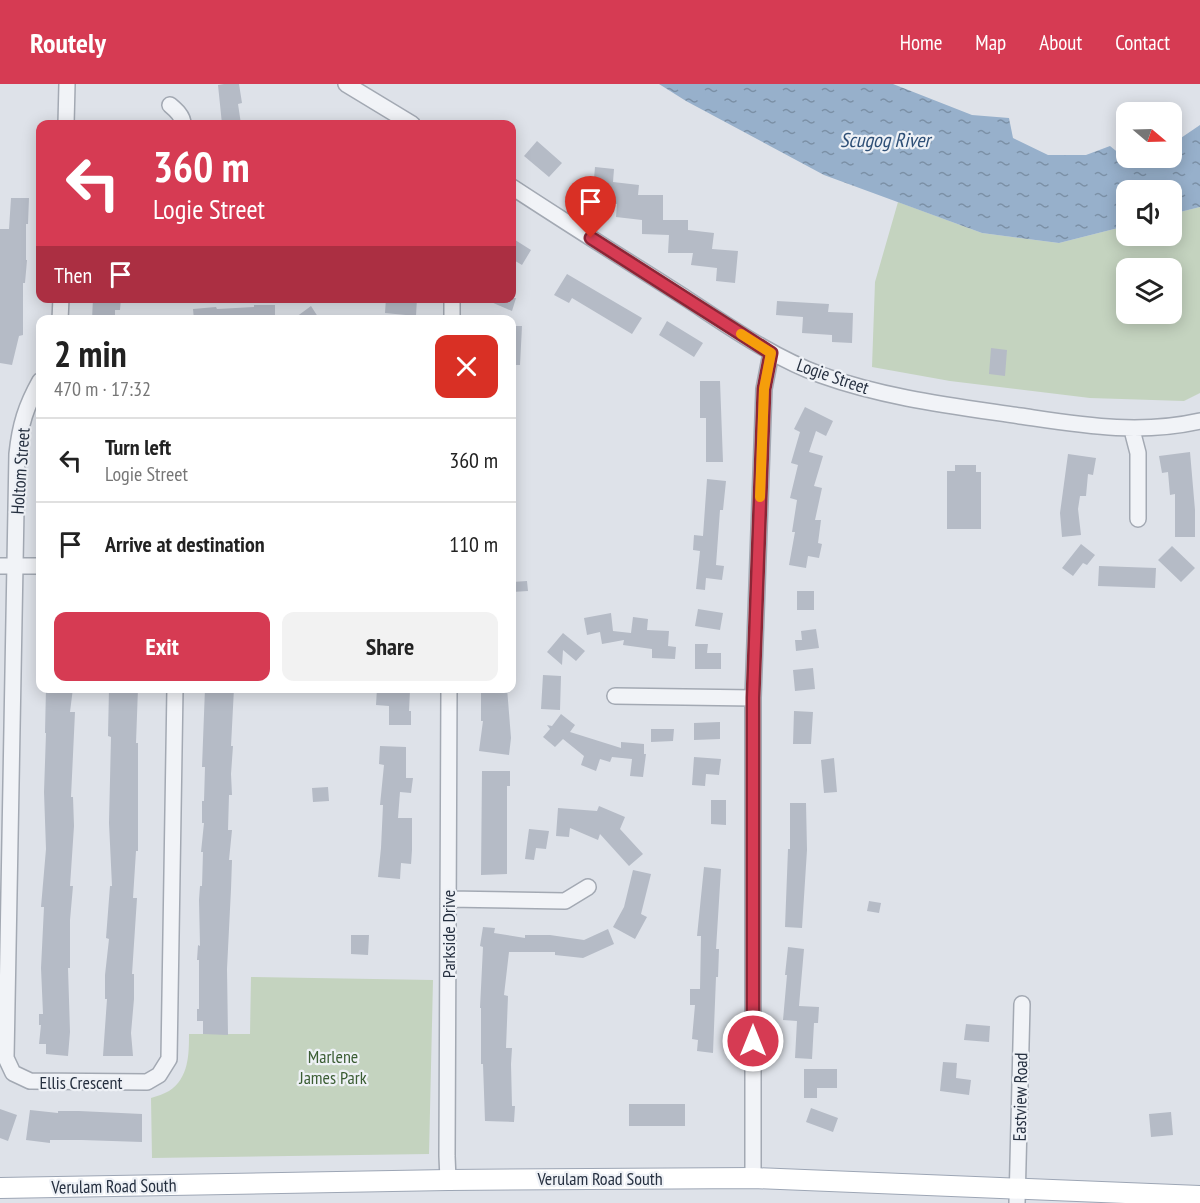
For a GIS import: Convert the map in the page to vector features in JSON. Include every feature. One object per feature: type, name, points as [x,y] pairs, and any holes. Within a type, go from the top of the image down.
[{"type":"main road","name":"Verulam Road South","points":[[0,1188],[448,1180],[753,1178],[1017,1196],[1200,1196]]},
{"type":"street","points":[[66,120],[67,84]]},
{"type":"street","points":[[346,84],[405,120]]},
{"type":"street","points":[[170,105],[183,120]]},
{"type":"street","name":"Logie Street","points":[[516,190],[771,353],[820,375],[909,400],[1094,427],[1171,428],[1200,421]]},
{"type":"street","points":[[753,1178],[753,698],[764,389],[771,353]]},
{"type":"street","name":"Holtom Street","points":[[16,566],[17,454],[27,404],[36,388]]},
{"type":"street","points":[[1132,429],[1138,453],[1138,519]]},
{"type":"street","points":[[0,566],[36,567]]},
{"type":"street","name":"Ellis Crescent","points":[[16,566],[6,1058],[13,1073],[30,1081],[147,1082],[159,1075],[169,1059],[175,693]]},
{"type":"street","name":"Parkside Drive","points":[[448,1180],[449,693]]},
{"type":"street","points":[[615,696],[753,698]]},
{"type":"street","points":[[448,899],[565,901],[588,887]]},
{"type":"street","name":"Eastview Road","points":[[1017,1196],[1022,1004]]},
{"type":"green space","points":[[898,202],[982,233],[1059,243],[1116,229],[1116,246],[1182,246],[1182,212],[1200,207],[1200,393],[1184,401],[1090,398],[950,381],[872,367],[875,282]]},
{"type":"green space","name":"Marlene James Park","points":[[251,977],[433,980],[429,1154],[152,1158],[151,1098],[169,1091],[181,1079],[188,1057],[189,1034],[250,1034]]},
{"type":"water","name":"Scugog River","points":[[659,84],[893,84],[972,115],[1009,118],[1013,138],[1048,155],[1086,155],[1110,146],[1116,151],[1116,168],[1182,168],[1182,137],[1200,125],[1200,207],[1182,212],[1182,180],[1116,180],[1116,229],[1059,243],[982,233],[824,175],[686,101]]},
{"type":"building","points":[[239,84],[242,103],[238,104],[240,120],[222,120],[218,85]]},
{"type":"building","points":[[537,141],[562,163],[549,177],[524,156]]},
{"type":"building","points":[[595,167],[614,169],[613,182],[639,185],[638,195],[663,195],[663,220],[688,220],[688,230],[714,233],[712,249],[738,251],[735,283],[716,281],[717,268],[691,265],[693,253],[668,253],[669,235],[642,234],[642,220],[616,217],[617,204],[592,202]]},
{"type":"building","points":[[11,198],[29,198],[28,224],[26,224],[27,260],[25,283],[23,283],[23,335],[19,336],[12,365],[0,363],[0,229],[9,229]]},
{"type":"building","points":[[516,241],[531,250],[522,265],[516,261]]},
{"type":"building","points":[[567,274],[642,318],[632,334],[572,298],[569,303],[554,295]]},
{"type":"building","points":[[777,301],[829,304],[828,312],[853,313],[852,343],[832,342],[832,335],[802,333],[803,317],[776,315]]},
{"type":"building","points":[[93,303],[121,303],[120,310],[115,310],[115,315],[92,315]]},
{"type":"building","points":[[386,303],[417,303],[416,315],[385,313]]},
{"type":"building","points":[[494,303],[514,303],[512,311]]},
{"type":"building","points":[[254,305],[275,305],[275,315],[194,315],[193,309],[216,307],[217,309],[254,307]]},
{"type":"building","points":[[311,306],[317,315],[299,315]]},
{"type":"building","points":[[667,321],[703,343],[694,357],[659,335]]},
{"type":"building","points":[[516,326],[522,326],[520,365],[516,365]]},
{"type":"building","points":[[991,348],[1007,350],[1005,376],[989,374]]},
{"type":"building","points":[[700,381],[720,381],[723,462],[706,462],[706,418],[700,418]]},
{"type":"building","points":[[805,407],[833,421],[826,436],[816,431],[809,452],[823,456],[814,486],[822,488],[815,520],[821,520],[818,543],[822,544],[819,558],[808,556],[806,568],[789,565],[795,532],[792,532],[797,500],[790,498],[798,465],[791,463],[800,432],[794,429]]},
{"type":"building","points":[[1190,452],[1195,537],[1175,537],[1175,494],[1170,495],[1168,472],[1162,473],[1159,456]]},
{"type":"building","points":[[1068,454],[1096,458],[1093,475],[1088,474],[1086,496],[1080,496],[1078,509],[1081,535],[1062,537],[1060,513]]},
{"type":"building","points":[[955,465],[976,465],[976,472],[981,472],[981,529],[947,529],[947,471],[955,471]]},
{"type":"building","points":[[707,479],[726,481],[723,510],[720,510],[716,565],[724,566],[722,580],[706,578],[705,590],[696,589],[700,551],[693,550],[694,535],[703,536]]},
{"type":"building","points":[[1081,544],[1095,555],[1087,565],[1083,563],[1073,576],[1062,568]]},
{"type":"building","points":[[1172,546],[1195,568],[1181,582],[1158,560]]},
{"type":"building","points":[[1099,566],[1156,568],[1155,588],[1098,586]]},
{"type":"building","points":[[527,581],[528,591],[516,592],[516,582]]},
{"type":"building","points":[[797,591],[814,591],[814,610],[797,610]]},
{"type":"building","points":[[698,609],[723,613],[720,630],[695,626]]},
{"type":"building","points":[[611,613],[613,631],[631,633],[633,617],[648,619],[647,630],[669,631],[668,646],[676,647],[675,659],[652,658],[652,649],[623,645],[624,640],[602,644],[600,632],[587,635],[584,618]]},
{"type":"building","points":[[816,629],[819,648],[796,651],[795,640],[802,640],[801,631]]},
{"type":"building","points":[[563,633],[585,651],[576,661],[563,650],[562,665],[547,652]]},
{"type":"building","points":[[695,644],[708,644],[707,653],[721,653],[721,669],[695,669]]},
{"type":"building","points":[[813,668],[815,689],[795,691],[793,670]]},
{"type":"building","points":[[543,675],[561,676],[560,710],[541,709]]},
{"type":"building","points":[[46,693],[72,693],[70,712],[75,712],[71,797],[73,797],[74,826],[70,886],[73,886],[70,968],[68,968],[70,1032],[68,1056],[46,1054],[46,1044],[39,1044],[41,1025],[39,1025],[39,1014],[43,1014],[41,968],[44,907],[41,907],[46,849]]},
{"type":"building","points":[[109,693],[138,693],[136,743],[138,743],[138,851],[136,851],[133,898],[137,898],[131,1033],[133,1056],[103,1056],[107,999],[105,999],[105,975],[109,939],[106,938],[110,886],[112,886],[109,823],[111,737],[108,736]]},
{"type":"building","points":[[205,693],[234,693],[231,746],[233,746],[232,795],[229,795],[228,830],[232,830],[229,860],[232,860],[227,969],[228,1035],[203,1034],[203,1021],[197,1021],[197,1009],[199,1009],[199,960],[197,960],[198,945],[200,946],[199,900],[200,886],[202,886],[203,852],[201,852],[204,823],[202,823],[202,801],[204,801],[205,767],[202,767]]},
{"type":"building","points":[[377,693],[410,693],[411,725],[389,725],[389,706],[376,705]]},
{"type":"building","points":[[481,693],[507,693],[511,738],[509,755],[479,751],[483,721],[481,721]]},
{"type":"building","points":[[794,711],[813,712],[811,744],[793,744]]},
{"type":"building","points":[[561,714],[575,725],[570,732],[621,748],[621,742],[644,744],[644,754],[646,754],[643,777],[630,776],[632,759],[612,757],[610,762],[600,759],[596,771],[581,765],[584,756],[563,739],[555,747],[543,737],[550,729],[547,725],[552,726]]},
{"type":"building","points":[[720,722],[720,739],[694,740],[694,723]]},
{"type":"building","points":[[651,729],[674,729],[673,741],[651,742]]},
{"type":"building","points":[[380,746],[406,747],[406,778],[413,778],[411,793],[400,792],[398,818],[412,818],[412,850],[411,864],[401,863],[400,879],[378,877],[383,805],[380,805],[384,765],[379,764]]},
{"type":"building","points":[[694,757],[721,759],[719,775],[706,774],[705,786],[692,785]]},
{"type":"building","points":[[834,758],[837,792],[824,793],[821,760]]},
{"type":"building","points":[[482,771],[510,771],[510,786],[507,786],[507,874],[481,875]]},
{"type":"building","points":[[328,787],[329,801],[313,802],[312,788]]},
{"type":"building","points":[[711,800],[726,800],[726,825],[711,824]]},
{"type":"building","points":[[790,803],[806,803],[807,850],[802,928],[785,927],[788,849],[790,849]]},
{"type":"building","points":[[599,806],[625,817],[620,829],[643,854],[629,866],[600,834],[598,840],[570,828],[569,837],[556,836],[558,808],[597,811]]},
{"type":"building","points":[[529,829],[549,831],[546,849],[536,848],[534,860],[525,859]]},
{"type":"building","points":[[704,867],[721,869],[713,1053],[697,1051],[698,1040],[692,1039],[695,1005],[690,1005],[690,989],[700,989],[701,936],[697,936]]},
{"type":"building","points":[[633,870],[651,874],[641,914],[647,917],[635,939],[613,927],[624,907]]},
{"type":"building","points":[[869,901],[881,903],[879,913],[867,911]]},
{"type":"building","points":[[483,927],[495,928],[494,933],[525,938],[525,935],[550,935],[584,940],[608,929],[614,944],[583,958],[555,955],[555,952],[509,952],[504,995],[508,996],[506,1048],[512,1048],[514,1122],[485,1121],[480,1008],[483,947],[480,946]]},
{"type":"building","points":[[351,935],[369,935],[368,955],[351,954]]},
{"type":"building","points":[[788,947],[804,949],[799,1006],[819,1007],[818,1023],[814,1023],[812,1059],[795,1058],[797,1021],[783,1020]]},
{"type":"building","points":[[966,1024],[990,1026],[989,1042],[964,1040]]},
{"type":"building","points":[[943,1062],[957,1063],[956,1078],[971,1080],[969,1095],[940,1091]]},
{"type":"building","points":[[804,1069],[837,1069],[837,1088],[817,1088],[817,1098],[804,1098]]},
{"type":"building","points":[[629,1104],[685,1104],[685,1126],[629,1126]]},
{"type":"building","points":[[811,1108],[838,1118],[833,1132],[806,1122]]},
{"type":"building","points":[[0,1109],[17,1115],[8,1141],[0,1138]]},
{"type":"building","points":[[30,1110],[58,1113],[58,1111],[79,1111],[142,1114],[142,1142],[50,1140],[50,1143],[26,1140]]},
{"type":"building","points":[[1171,1112],[1173,1135],[1151,1137],[1149,1114]]},
{"type":"slow traffic","points":[[741,334],[771,353],[764,389],[760,497]]},
{"type":"route","points":[[591,238],[771,353],[764,389],[753,698],[753,1041]]}]
